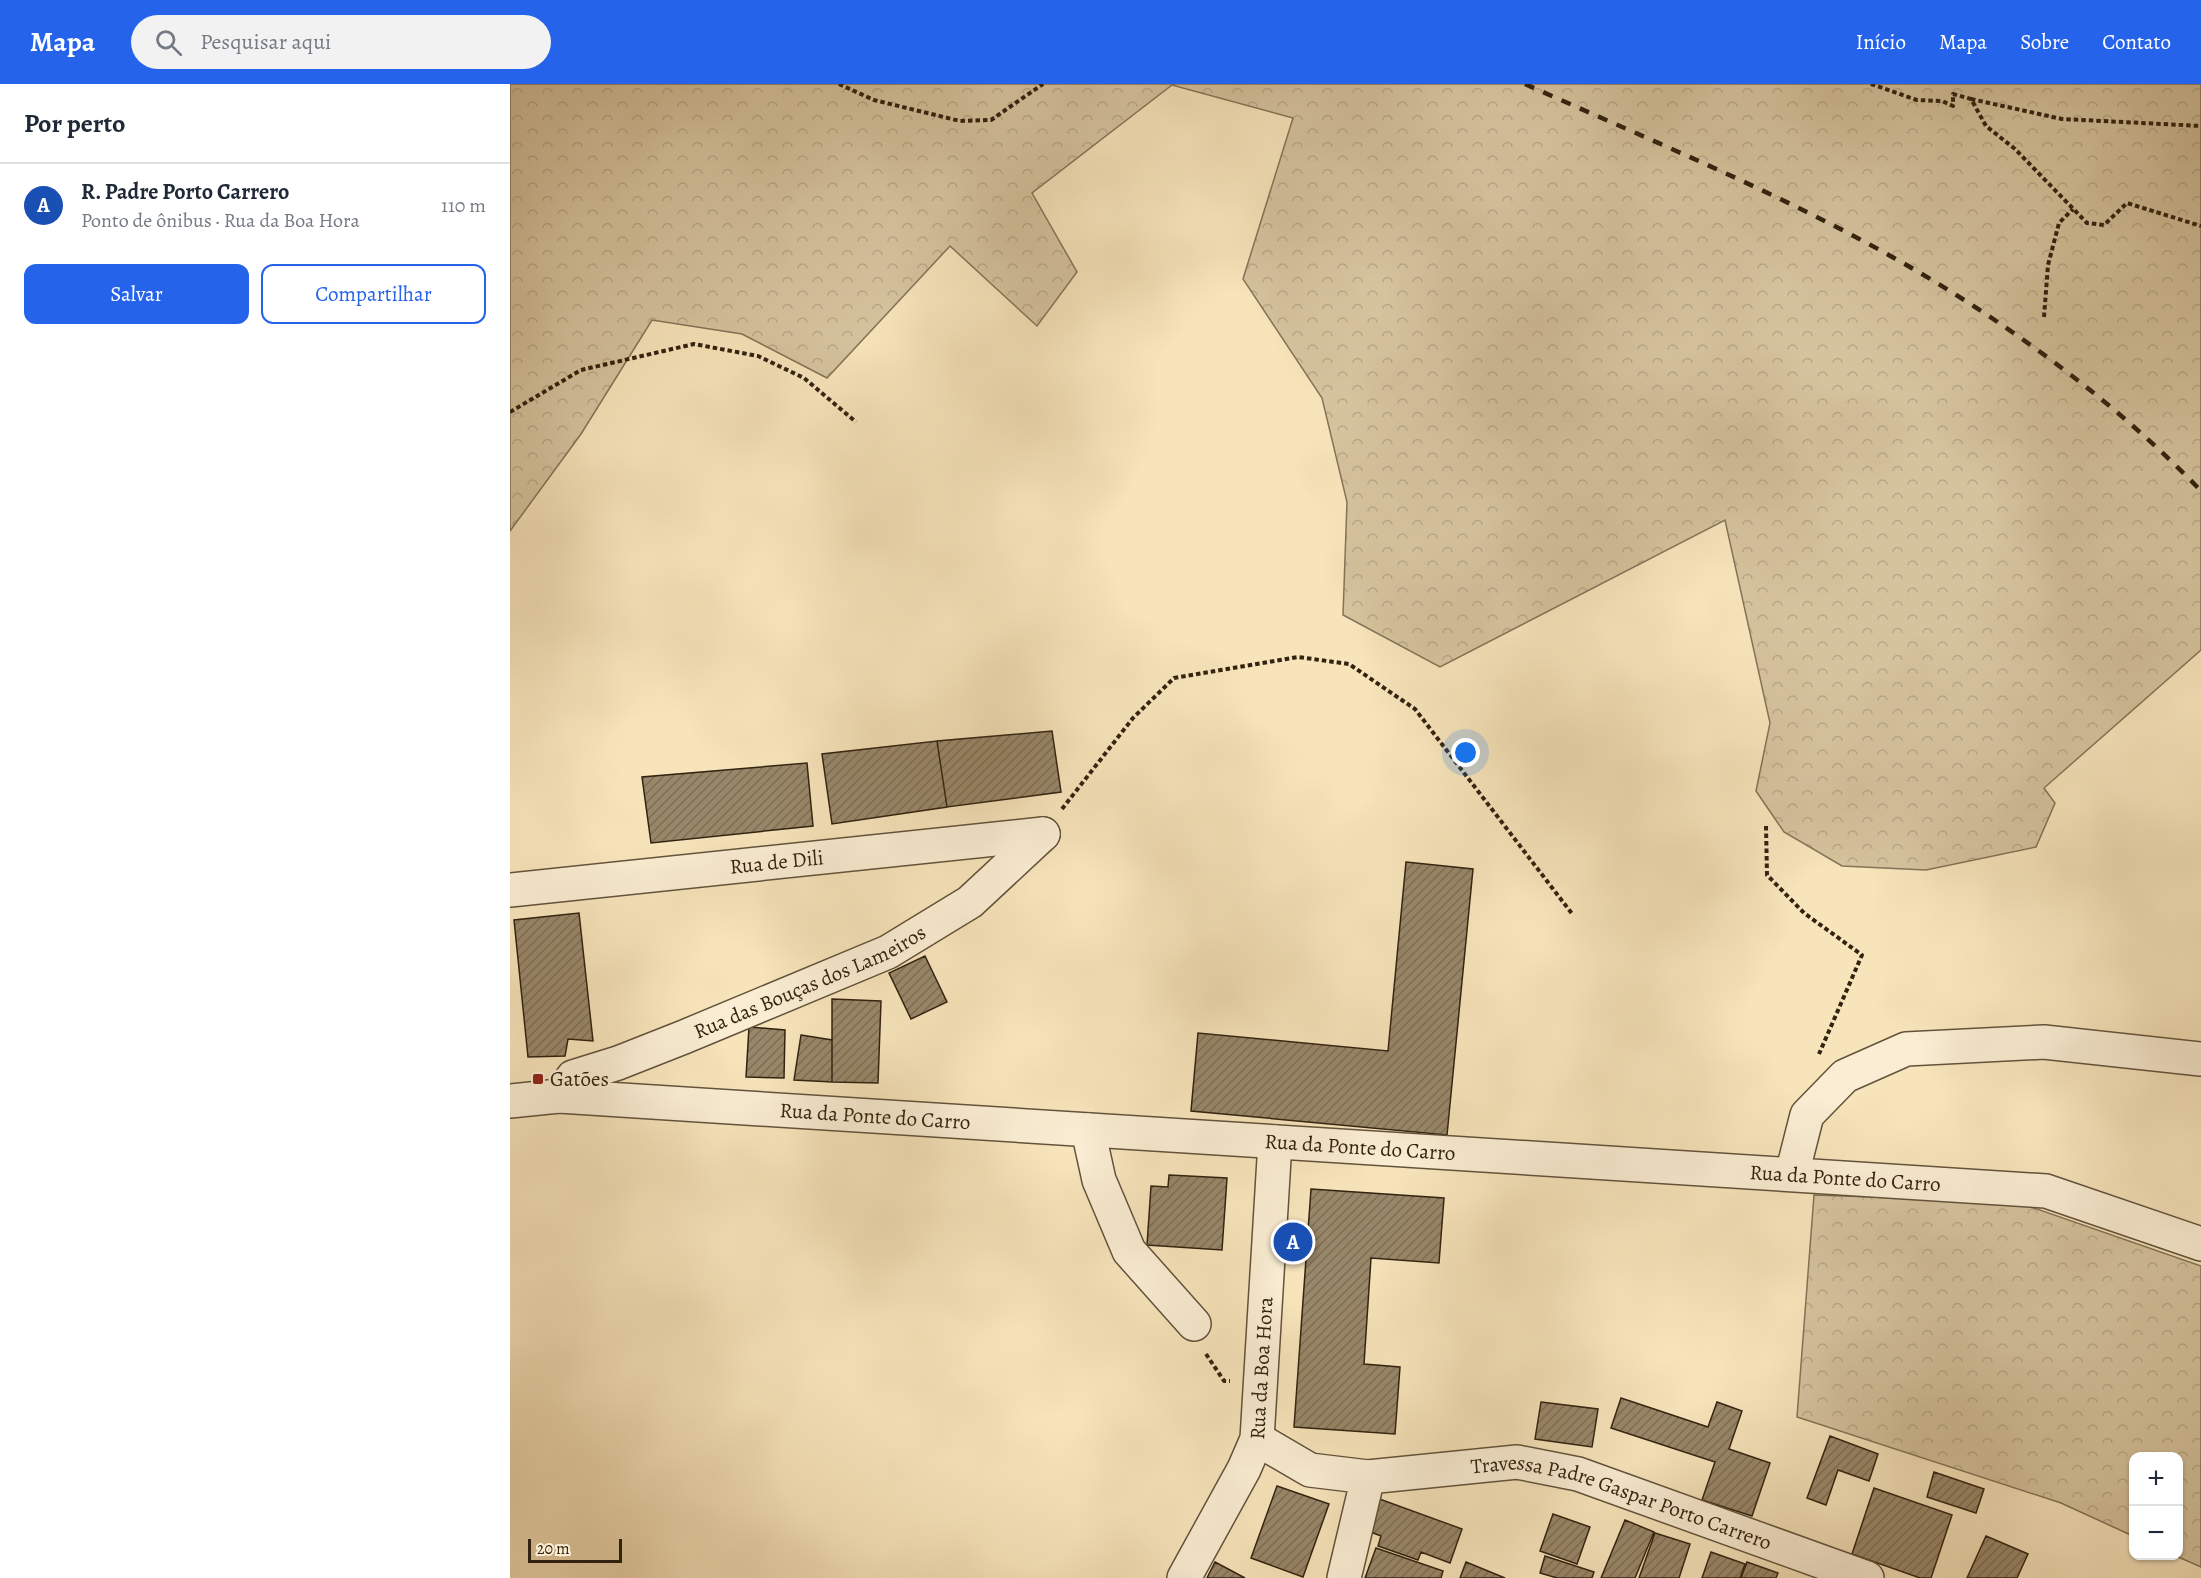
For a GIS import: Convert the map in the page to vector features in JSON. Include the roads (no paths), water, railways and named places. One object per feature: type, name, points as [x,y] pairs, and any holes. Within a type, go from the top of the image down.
[{"type":"street","name":"Rua de Dili","points":[[510,890],[1043,834]]},
{"type":"street","name":"Rua das Bouças dos Lameiros","points":[[559,1095],[573,1077],[673,1042],[888,952],[970,902],[1043,834]]},
{"type":"street","points":[[1792,1174],[1807,1115],[1845,1076],[1906,1050],[2044,1042],[2201,1059]]},
{"type":"street","name":"Rua da Ponte do Carro","points":[[510,1101],[559,1095],[2046,1191],[2201,1244]]},
{"type":"street","points":[[1088,1130],[1099,1180],[1129,1251],[1194,1324]]},
{"type":"street","name":"Rua da Boa Hora","points":[[1184,1578],[1257,1439],[1275,1142]]},
{"type":"street","name":"Travessa Padre Gaspar Porto Carrero","points":[[1257,1439],[1310,1470],[1368,1477],[1517,1462],[1568,1472],[1868,1578]]},
{"type":"street","points":[[1344,1578],[1368,1477]]},
{"type":"railway","points":[[1525,84],[1764,191],[1857,238],[1943,286],[2022,339],[2098,396],[2169,459],[2201,491]]},
{"type":"place","name":"Gatões","points":[[538,1079]]},
{"type":"place","name":"R. Padre Porto Carrero","points":[[1293,1242]]}]
